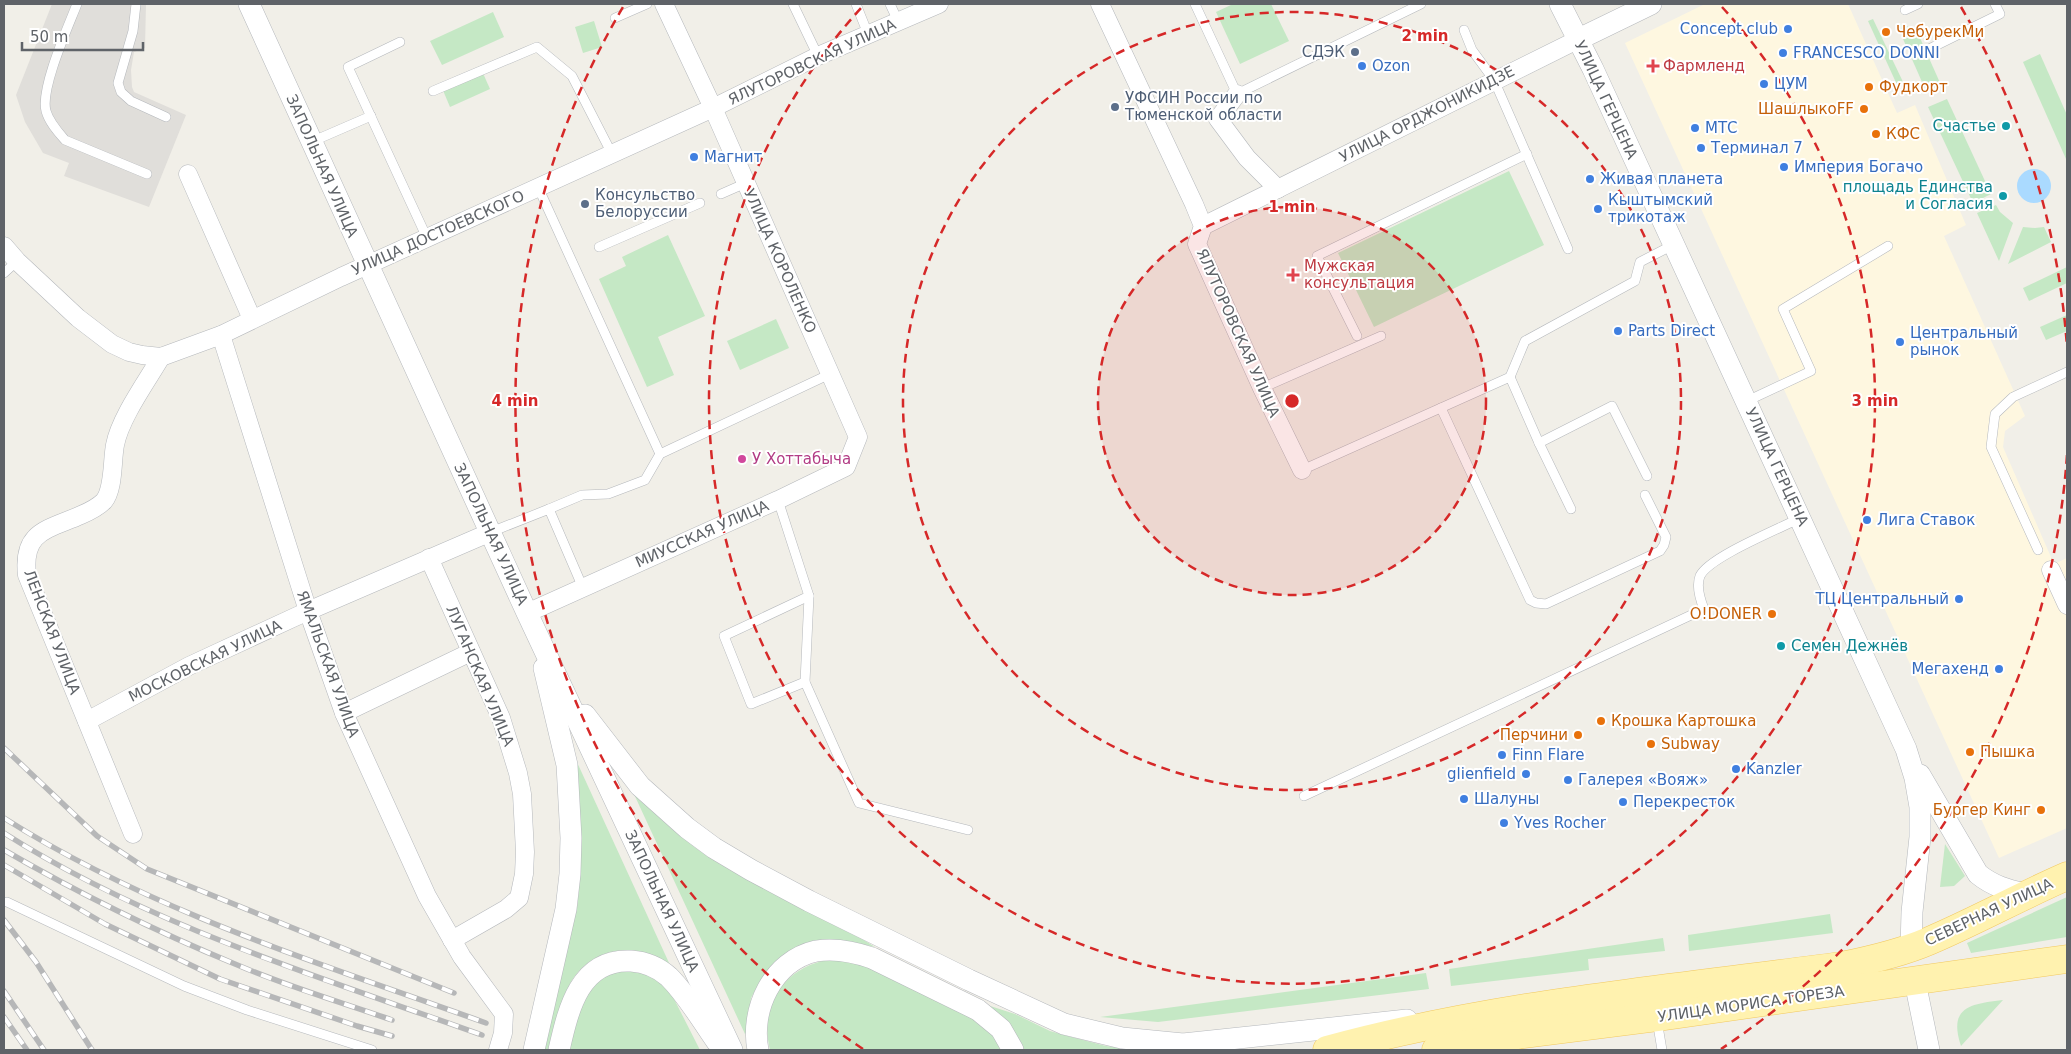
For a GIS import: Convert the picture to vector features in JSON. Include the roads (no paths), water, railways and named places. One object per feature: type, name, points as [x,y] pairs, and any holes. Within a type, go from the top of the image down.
[{"type":"main road","name":"СЕВЕРНАЯ УЛИЦА","points":[[1911,948],[2067,876]]},
{"type":"main road","name":"УЛИЦА МОРИСА ТОРЕЗА","points":[[1328,1050],[1413,1029],[1504,1011],[1841,966],[1911,948]]},
{"type":"main road","points":[[1911,948],[1914,982]]},
{"type":"main road","name":"УЛИЦА МОРИСА ТОРЕЗА","points":[[1436,1050],[1523,1034],[1914,982],[2067,959]]},
{"type":"street","name":"УЛИЦА КОРОЛЕНКО","points":[[664,4],[713,108],[858,437]]},
{"type":"street","name":"ЯЛУТОРОВСКАЯ УЛИЦА","points":[[713,108],[818,56],[939,4]]},
{"type":"street","name":"ЯЛУТОРОВСКАЯ УЛИЦА","points":[[1100,4],[1194,204],[1203,226],[1197,244],[1262,388],[1302,470]]},
{"type":"street","name":"УЛИЦА ГЕРЦЕНА","points":[[1560,4],[1579,39],[1906,749],[1915,778],[1920,807],[1920,837],[1912,912],[1911,948]]},
{"type":"street","name":"УЛИЦА ОРДЖОНИКИДЗЕ","points":[[1203,226],[1494,80],[1651,4]]},
{"type":"street","name":"ЗАПОЛЬНАЯ УЛИЦА","points":[[249,8],[527,613],[732,1050]]},
{"type":"street","points":[[1237,94],[1218,119],[1247,158],[1278,189]]},
{"type":"street","name":"УЛИЦА ДОСТОЕВСКОГО","points":[[162,357],[221,335],[367,265],[713,108]]},
{"type":"street","points":[[188,174],[252,319]]},
{"type":"street","points":[[4,246],[17,261],[78,318],[112,344],[129,352],[162,357]]},
{"type":"street","name":"ЯМАЛЬСКАЯ УЛИЦА","points":[[221,335],[308,611],[344,713],[427,896],[452,940],[504,1014],[504,1033],[498,1050]]},
{"type":"street","name":"ЛЕНСКАЯ УЛИЦА","points":[[133,834],[28,575],[26,561],[29,545],[38,534],[90,511],[104,500],[109,489],[115,443],[122,425],[162,357]]},
{"type":"street","name":"МИУССКАЯ УЛИЦА","points":[[527,613],[778,500],[846,467],[858,437]]},
{"type":"street","name":"МОСКОВСКАЯ УЛИЦА","points":[[87,721],[189,666],[308,611],[491,532]]},
{"type":"street","name":"ЛУГАНСКАЯ УЛИЦА","points":[[429,558],[501,718],[518,773],[525,852],[524,874],[519,898],[452,940]]},
{"type":"street","points":[[2051,570],[2067,605]]},
{"type":"street","points":[[534,1050],[566,909],[570,874],[571,838],[567,765],[553,712],[538,636]]},
{"type":"street","points":[[344,713],[471,652]]},
{"type":"street","points":[[557,676],[640,786],[687,828],[714,848],[810,901],[969,980],[1064,1024],[1122,1038],[1183,1044],[1504,1011]]},
{"type":"street","points":[[1906,749],[1978,874],[1988,882],[2004,890],[2025,894]]},
{"type":"street","points":[[758,1050],[757,1019],[760,1006],[770,984],[778,974],[797,959],[816,951],[832,950],[860,953],[978,1010],[1001,1029],[1013,1050]]},
{"type":"street","points":[[559,1050],[571,1005],[582,984],[598,968],[607,964],[627,961],[648,964],[668,977],[695,1010],[722,1050]]},
{"type":"street","points":[[1914,982],[1929,1050]]},
{"type":"street","points":[[1481,1050],[1523,1034]]},
{"type":"lane","points":[[76,4],[46,90],[46,112],[58,133],[66,140],[147,174]]},
{"type":"lane","points":[[136,4],[132,31],[118,83],[121,92],[131,100],[166,117]]},
{"type":"lane","points":[[615,18],[647,4]]},
{"type":"lane","points":[[793,4],[818,56]]},
{"type":"lane","points":[[856,4],[868,34]]},
{"type":"lane","points":[[890,4],[898,21]]},
{"type":"lane","points":[[1195,4],[1237,94],[1420,4]]},
{"type":"lane","points":[[1905,10],[1918,4]]},
{"type":"lane","points":[[1929,49],[2000,14],[1995,4]]},
{"type":"lane","points":[[1464,30],[1472,50],[1494,80],[1568,249]]},
{"type":"lane","points":[[400,42],[348,67],[427,238]]},
{"type":"lane","points":[[433,90],[537,47],[572,76],[612,154]]},
{"type":"lane","points":[[311,142],[370,116]]},
{"type":"lane","points":[[1357,336],[1317,256],[1527,154]]},
{"type":"lane","points":[[721,194],[746,183]]},
{"type":"lane","points":[[538,187],[660,454]]},
{"type":"lane","points":[[599,247],[700,203]]},
{"type":"lane","points":[[1302,470],[1510,377],[1525,341],[1635,281],[1640,262],[1673,245]]},
{"type":"lane","points":[[1746,401],[1811,371],[1783,308],[1888,246]]},
{"type":"lane","points":[[4,274],[17,261]]},
{"type":"lane","points":[[1262,388],[1381,336]]},
{"type":"lane","points":[[2038,550],[1991,447],[1996,414],[2013,396],[2067,372]]},
{"type":"lane","points":[[491,532],[582,496],[608,494],[645,480],[660,454],[830,374]]},
{"type":"lane","points":[[1510,377],[1571,509]]},
{"type":"lane","points":[[1539,443],[1612,406],[1647,476]]},
{"type":"lane","points":[[1440,408],[1530,600],[1536,603],[1546,604],[1660,551],[1666,537],[1645,495]]},
{"type":"lane","points":[[778,500],[809,596],[805,682],[859,803],[968,830]]},
{"type":"lane","points":[[549,509],[583,588]]},
{"type":"lane","points":[[1304,796],[1704,609],[1698,595],[1700,576],[1709,566],[1725,555],[1800,518]]},
{"type":"lane","points":[[805,682],[752,704],[724,636],[809,596]]},
{"type":"lane","points":[[7,902],[184,986],[247,1010],[372,1050]]},
{"type":"lane","points":[[1657,1017],[1662,1050]]},
{"type":"water","points":[[2034,169],[2041,170],[2046,174],[2050,179],[2050,193],[2046,198],[2041,202],[2034,203],[2027,202],[2022,198],[2018,193],[2017,186],[2018,179],[2022,174],[2027,170]]},
{"type":"railway","points":[[4,748],[97,836],[147,869],[454,993]]},
{"type":"railway","points":[[4,818],[60,851],[178,909],[300,957],[486,1023]]},
{"type":"railway","points":[[4,833],[60,866],[118,896],[177,922],[298,970],[482,1035]]},
{"type":"railway","points":[[4,850],[146,925],[205,951],[274,980],[392,1020]]},
{"type":"railway","points":[[4,865],[105,924],[220,979],[357,1026],[392,1036]]},
{"type":"railway","points":[[4,920],[36,962],[92,1050]]},
{"type":"railway","points":[[4,991],[44,1050]]},
{"type":"railway","points":[[4,1017],[27,1050]]},
{"type":"place","name":"Concept club","points":[[1788,29]]},
{"type":"place","name":"ЧебурекМи","points":[[1886,32]]},
{"type":"place","name":"СДЭК","points":[[1355,52]]},
{"type":"place","name":"FRANCESCO DONNI","points":[[1783,53]]},
{"type":"place","name":"Ozon","points":[[1362,66]]},
{"type":"place","name":"Фармленд","points":[[1653,66]]},
{"type":"place","name":"ЦУМ","points":[[1764,84]]},
{"type":"place","name":"Фудкорт","points":[[1869,87]]},
{"type":"place","name":"УФСИН России по Тюменской области","points":[[1115,107]]},
{"type":"place","name":"ШашлыкoFF","points":[[1864,109]]},
{"type":"place","name":"Счастье","points":[[2006,126]]},
{"type":"place","name":"МТС","points":[[1695,128]]},
{"type":"place","name":"КФС","points":[[1876,134]]},
{"type":"place","name":"Терминал 7","points":[[1701,148]]},
{"type":"place","name":"Магнит","points":[[694,157]]},
{"type":"place","name":"Империя Богачо","points":[[1784,167]]},
{"type":"place","name":"Живая планета","points":[[1590,179]]},
{"type":"place","name":"площадь Единства и Согласия","points":[[2003,196]]},
{"type":"place","name":"Консульство Белоруссии","points":[[585,204]]},
{"type":"place","name":"Кыштымский трикотаж","points":[[1598,209]]},
{"type":"place","name":"Мужская консультация","points":[[1293,275]]},
{"type":"place","name":"Parts Direct","points":[[1618,331]]},
{"type":"place","name":"Центральный рынок","points":[[1900,342]]},
{"type":"place","name":"У Хоттабыча","points":[[742,459]]},
{"type":"place","name":"Лига Ставок","points":[[1867,520]]},
{"type":"place","name":"ТЦ Центральный","points":[[1959,599]]},
{"type":"place","name":"O!DONER","points":[[1772,614]]},
{"type":"place","name":"Семен Дежнёв","points":[[1781,646]]},
{"type":"place","name":"Мегахенд","points":[[1999,669]]},
{"type":"place","name":"Крошка Картошка","points":[[1601,721]]},
{"type":"place","name":"Перчини","points":[[1578,735]]},
{"type":"place","name":"Subway","points":[[1651,744]]},
{"type":"place","name":"Пышка","points":[[1970,752]]},
{"type":"place","name":"Finn Flare","points":[[1502,755]]},
{"type":"place","name":"Kanzler","points":[[1736,769]]},
{"type":"place","name":"glienfield","points":[[1526,774]]},
{"type":"place","name":"Галерея «Вояж»","points":[[1568,780]]},
{"type":"place","name":"Шалуны","points":[[1464,799]]},
{"type":"place","name":"Перекресток","points":[[1623,802]]},
{"type":"place","name":"Бургер Кинг","points":[[2041,810]]},
{"type":"place","name":"Yves Rocher","points":[[1504,823]]}]
